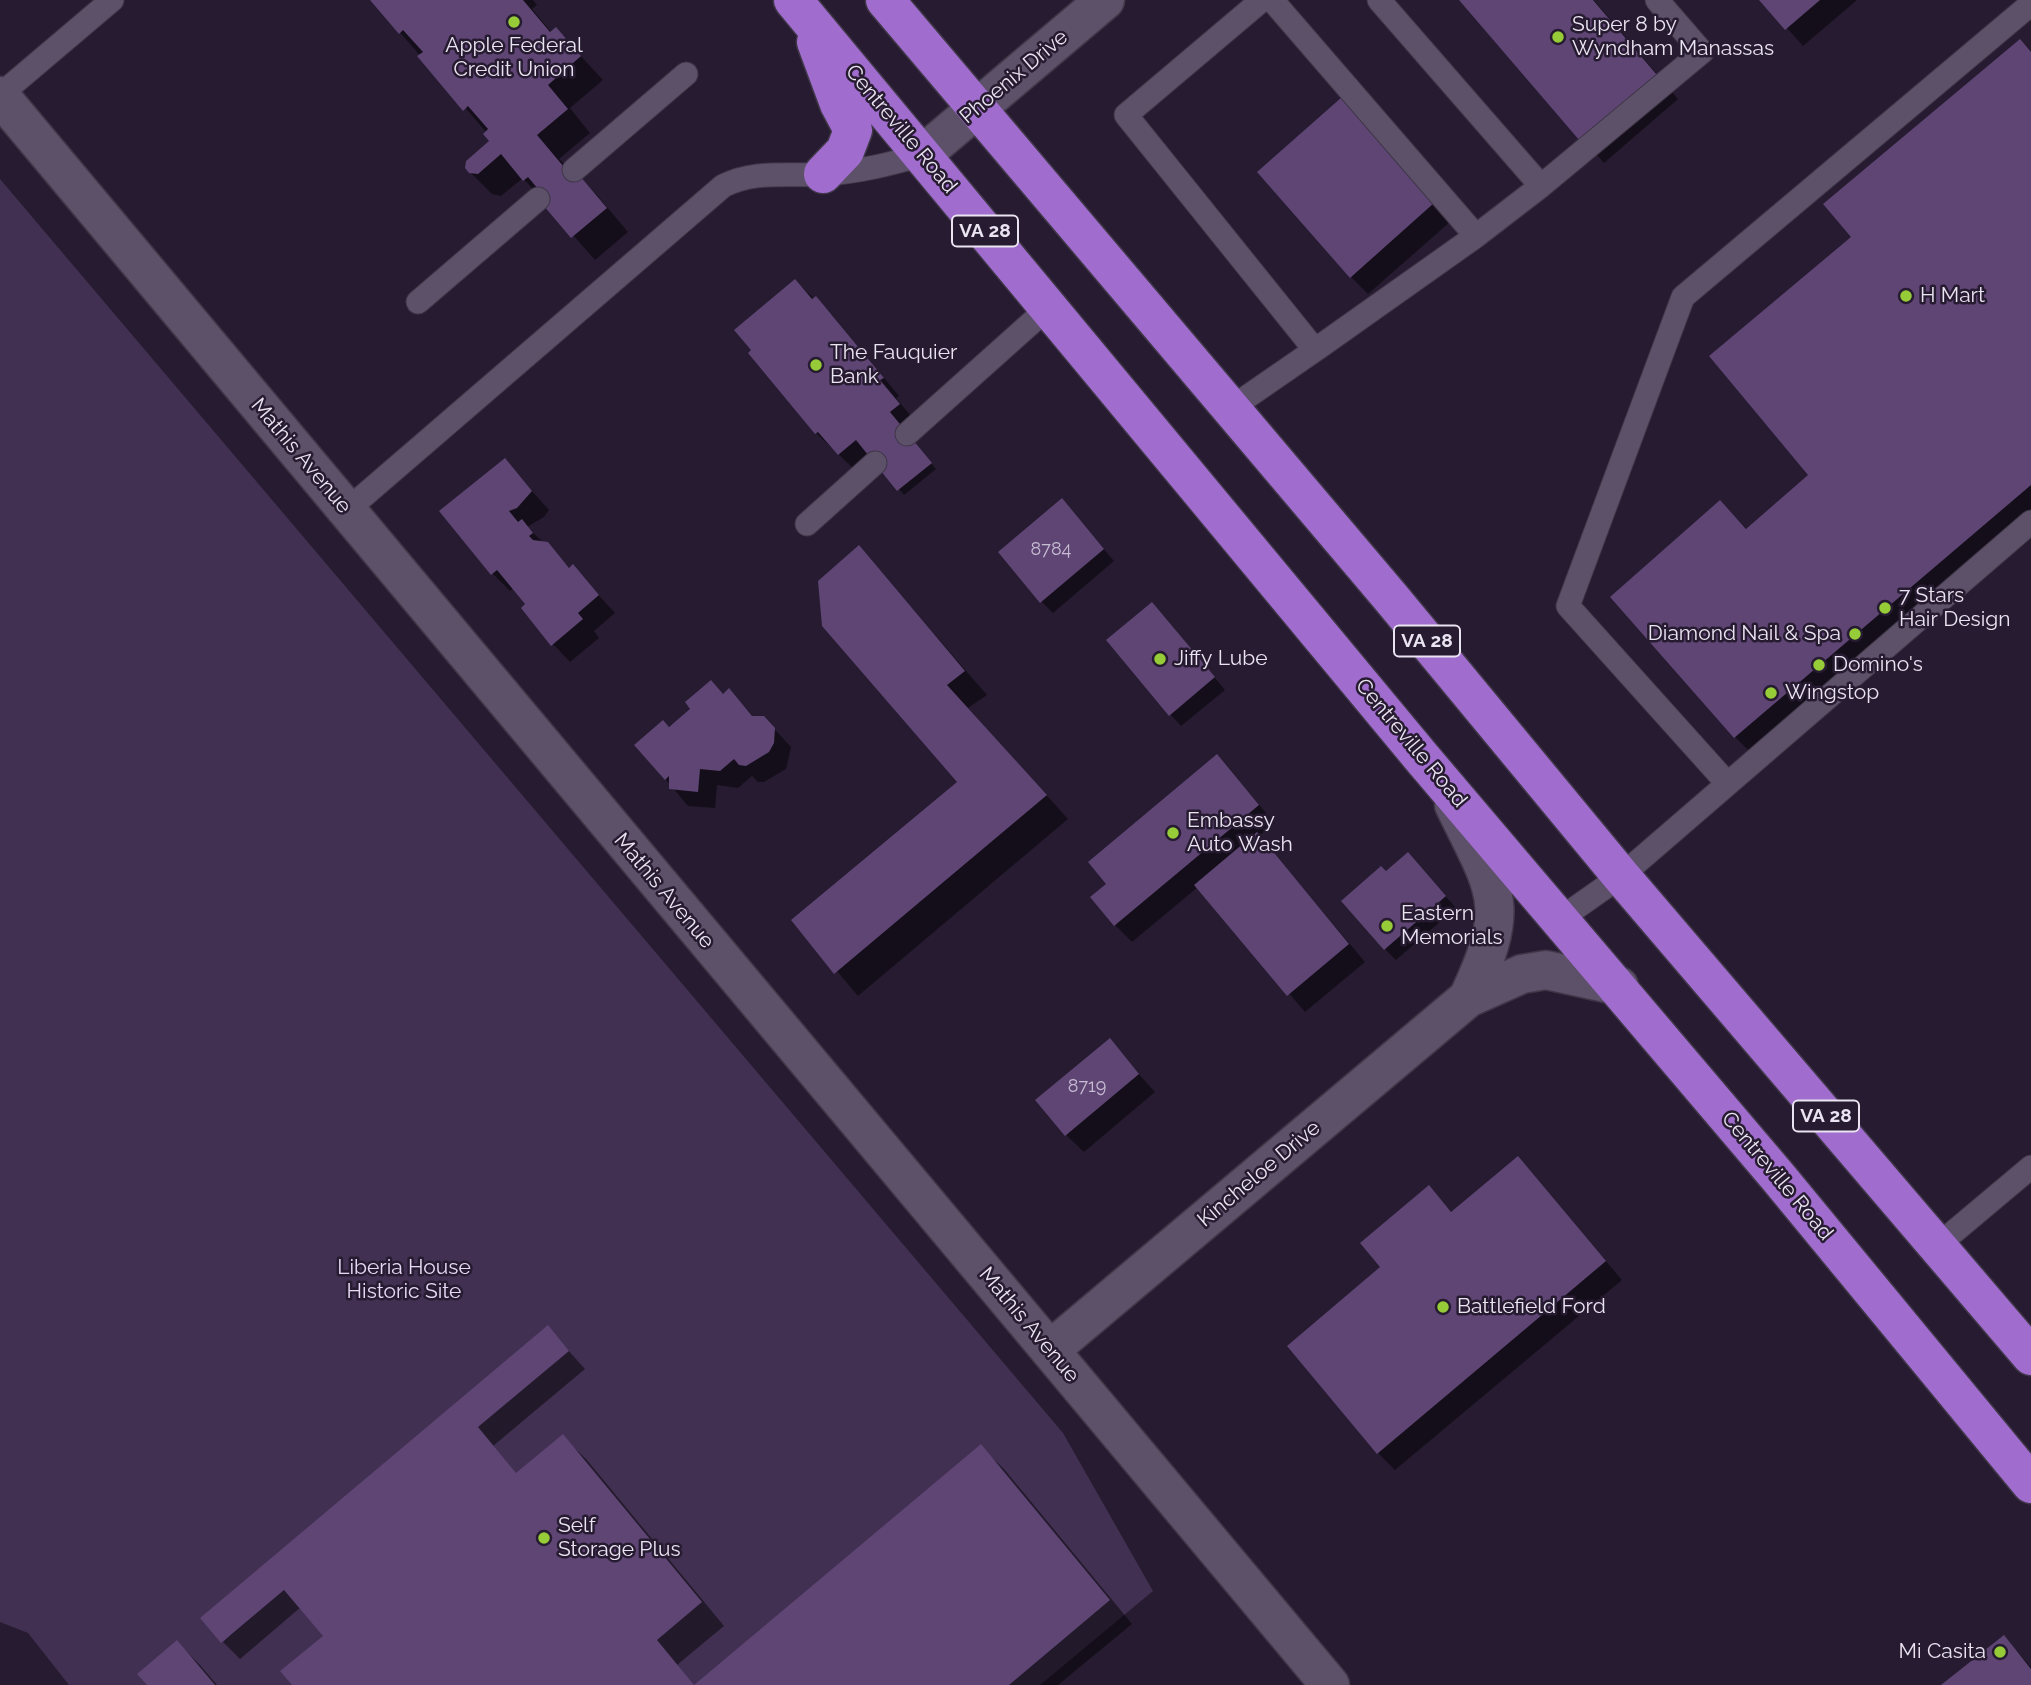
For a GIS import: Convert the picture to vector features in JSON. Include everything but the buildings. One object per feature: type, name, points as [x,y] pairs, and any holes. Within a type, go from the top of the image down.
[{"type":"highway","name":"VA 28","points":[[886,0],[979,107],[1621,876],[2031,1356]]},
{"type":"highway","name":"Centreville Road","points":[[799,7],[1442,781],[1619,986],[2031,1484]]},
{"type":"highway","points":[[799,7],[839,104],[853,130],[845,151],[823,174]]},
{"type":"street","name":"Phoenix Drive","points":[[922,155],[1105,0]]},
{"type":"street","name":"Mathis Avenue","points":[[0,95],[1330,1685]]},
{"type":"street","name":"Kincheloe Drive","points":[[1442,781],[1487,875],[1497,908],[1488,956],[1468,998]]},
{"type":"street","name":"Kincheloe Drive","points":[[1050,1350],[1468,998],[1522,974],[1546,970],[1619,986]]},
{"type":"lane","points":[[0,95],[112,0]]},
{"type":"lane","points":[[1262,0],[1126,115],[1315,350]]},
{"type":"lane","points":[[1272,0],[1476,236]]},
{"type":"lane","points":[[1379,0],[1541,186]]},
{"type":"lane","points":[[1231,408],[1476,236],[1541,186],[1702,52],[1657,0]]},
{"type":"lane","points":[[1727,783],[1568,606],[1683,297],[2031,4]]},
{"type":"lane","points":[[574,170],[686,74]]},
{"type":"lane","points":[[346,510],[723,187],[748,176],[823,174],[873,169],[922,155]]},
{"type":"lane","points":[[418,302],[538,199]]},
{"type":"lane","points":[[907,434],[1049,307]]},
{"type":"lane","points":[[807,524],[875,463]]},
{"type":"lane","points":[[1560,919],[1621,876],[2031,522]]},
{"type":"lane","points":[[1937,1246],[2031,1167]]},
{"type":"green space","name":"Liberia House Historic Site","points":[[0,179],[1063,1433],[1153,1591],[1040,1685],[69,1685],[28,1633],[0,1622]]},
{"type":"place","name":"Apple Federal Credit Union","points":[[514,22]]},
{"type":"place","name":"Super 8 by Wyndham Manassas","points":[[1558,37]]},
{"type":"place","name":"H Mart","points":[[1906,296]]},
{"type":"place","name":"The Fauquier Bank","points":[[816,365]]},
{"type":"place","name":"7 Stars Hair Design","points":[[1885,608]]},
{"type":"place","name":"Diamond Nail & Spa","points":[[1855,634]]},
{"type":"place","name":"Jiffy Lube","points":[[1160,659]]},
{"type":"place","name":"Domino's","points":[[1819,665]]},
{"type":"place","name":"Wingstop","points":[[1771,693]]},
{"type":"place","name":"Embassy Auto Wash","points":[[1173,833]]},
{"type":"place","name":"Eastern Memorials","points":[[1387,926]]},
{"type":"place","name":"Battlefield Ford","points":[[1443,1307]]},
{"type":"place","name":"Self Storage Plus","points":[[544,1538]]},
{"type":"place","name":"Mi Casita","points":[[2000,1652]]}]
